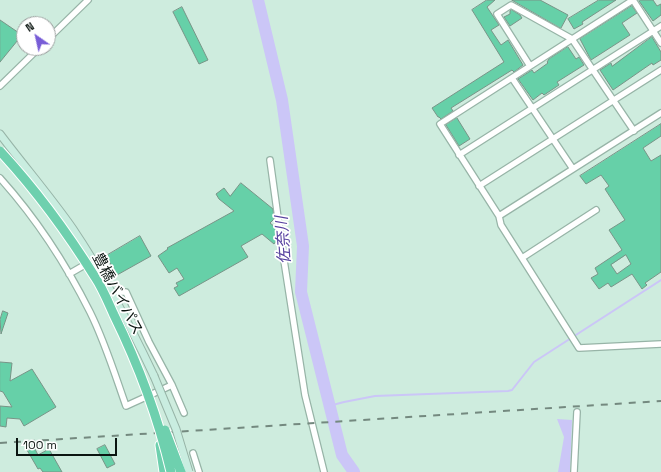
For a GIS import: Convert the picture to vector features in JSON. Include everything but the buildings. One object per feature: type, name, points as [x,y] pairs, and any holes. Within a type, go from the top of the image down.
[{"type":"highway","name":"豊橋バイパス","points":[[0,151],[40,196],[96,278],[124,334],[147,388],[159,424],[171,472]]},
{"type":"highway","name":"豊橋バイパス","points":[[0,158],[54,222],[92,283],[119,334],[142,387],[167,472]]},
{"type":"highway","points":[[147,388],[181,472]]},
{"type":"highway","points":[[160,445],[164,472]]},
{"type":"main road","points":[[0,134],[47,192],[73,229],[112,292],[154,376],[176,429],[189,472]]},
{"type":"street","points":[[56,31],[88,0]]},
{"type":"street","points":[[661,43],[633,0],[440,124],[499,216],[501,225],[579,348],[661,344]]},
{"type":"street","points":[[530,66],[497,14],[511,5],[572,39],[634,131]]},
{"type":"street","points":[[459,155],[661,26]]},
{"type":"street","points":[[0,86],[31,56]]},
{"type":"street","points":[[480,186],[661,70]]},
{"type":"street","points":[[512,78],[573,169]]},
{"type":"street","points":[[499,216],[661,113]]},
{"type":"street","points":[[270,160],[305,396],[324,472]]},
{"type":"street","points":[[0,178],[37,226],[69,274],[105,347],[126,406],[172,385]]},
{"type":"street","points":[[522,258],[596,210]]},
{"type":"street","points":[[69,274],[92,261]]},
{"type":"street","points":[[112,292],[126,292],[149,342],[172,385],[184,413]]},
{"type":"street","points":[[574,472],[577,412]]},
{"type":"street","points":[[193,453],[198,472]]},
{"type":"shaded area","points":[[557,419],[572,420],[570,472],[558,472],[564,437]]},
{"type":"waterway","name":"佐奈川","points":[[258,0],[282,100],[303,246],[301,292],[342,455],[354,472]]},
{"type":"waterway","points":[[329,406],[375,396],[512,390],[534,362],[661,280]]},
{"type":"railway","points":[[0,443],[661,401]]}]
